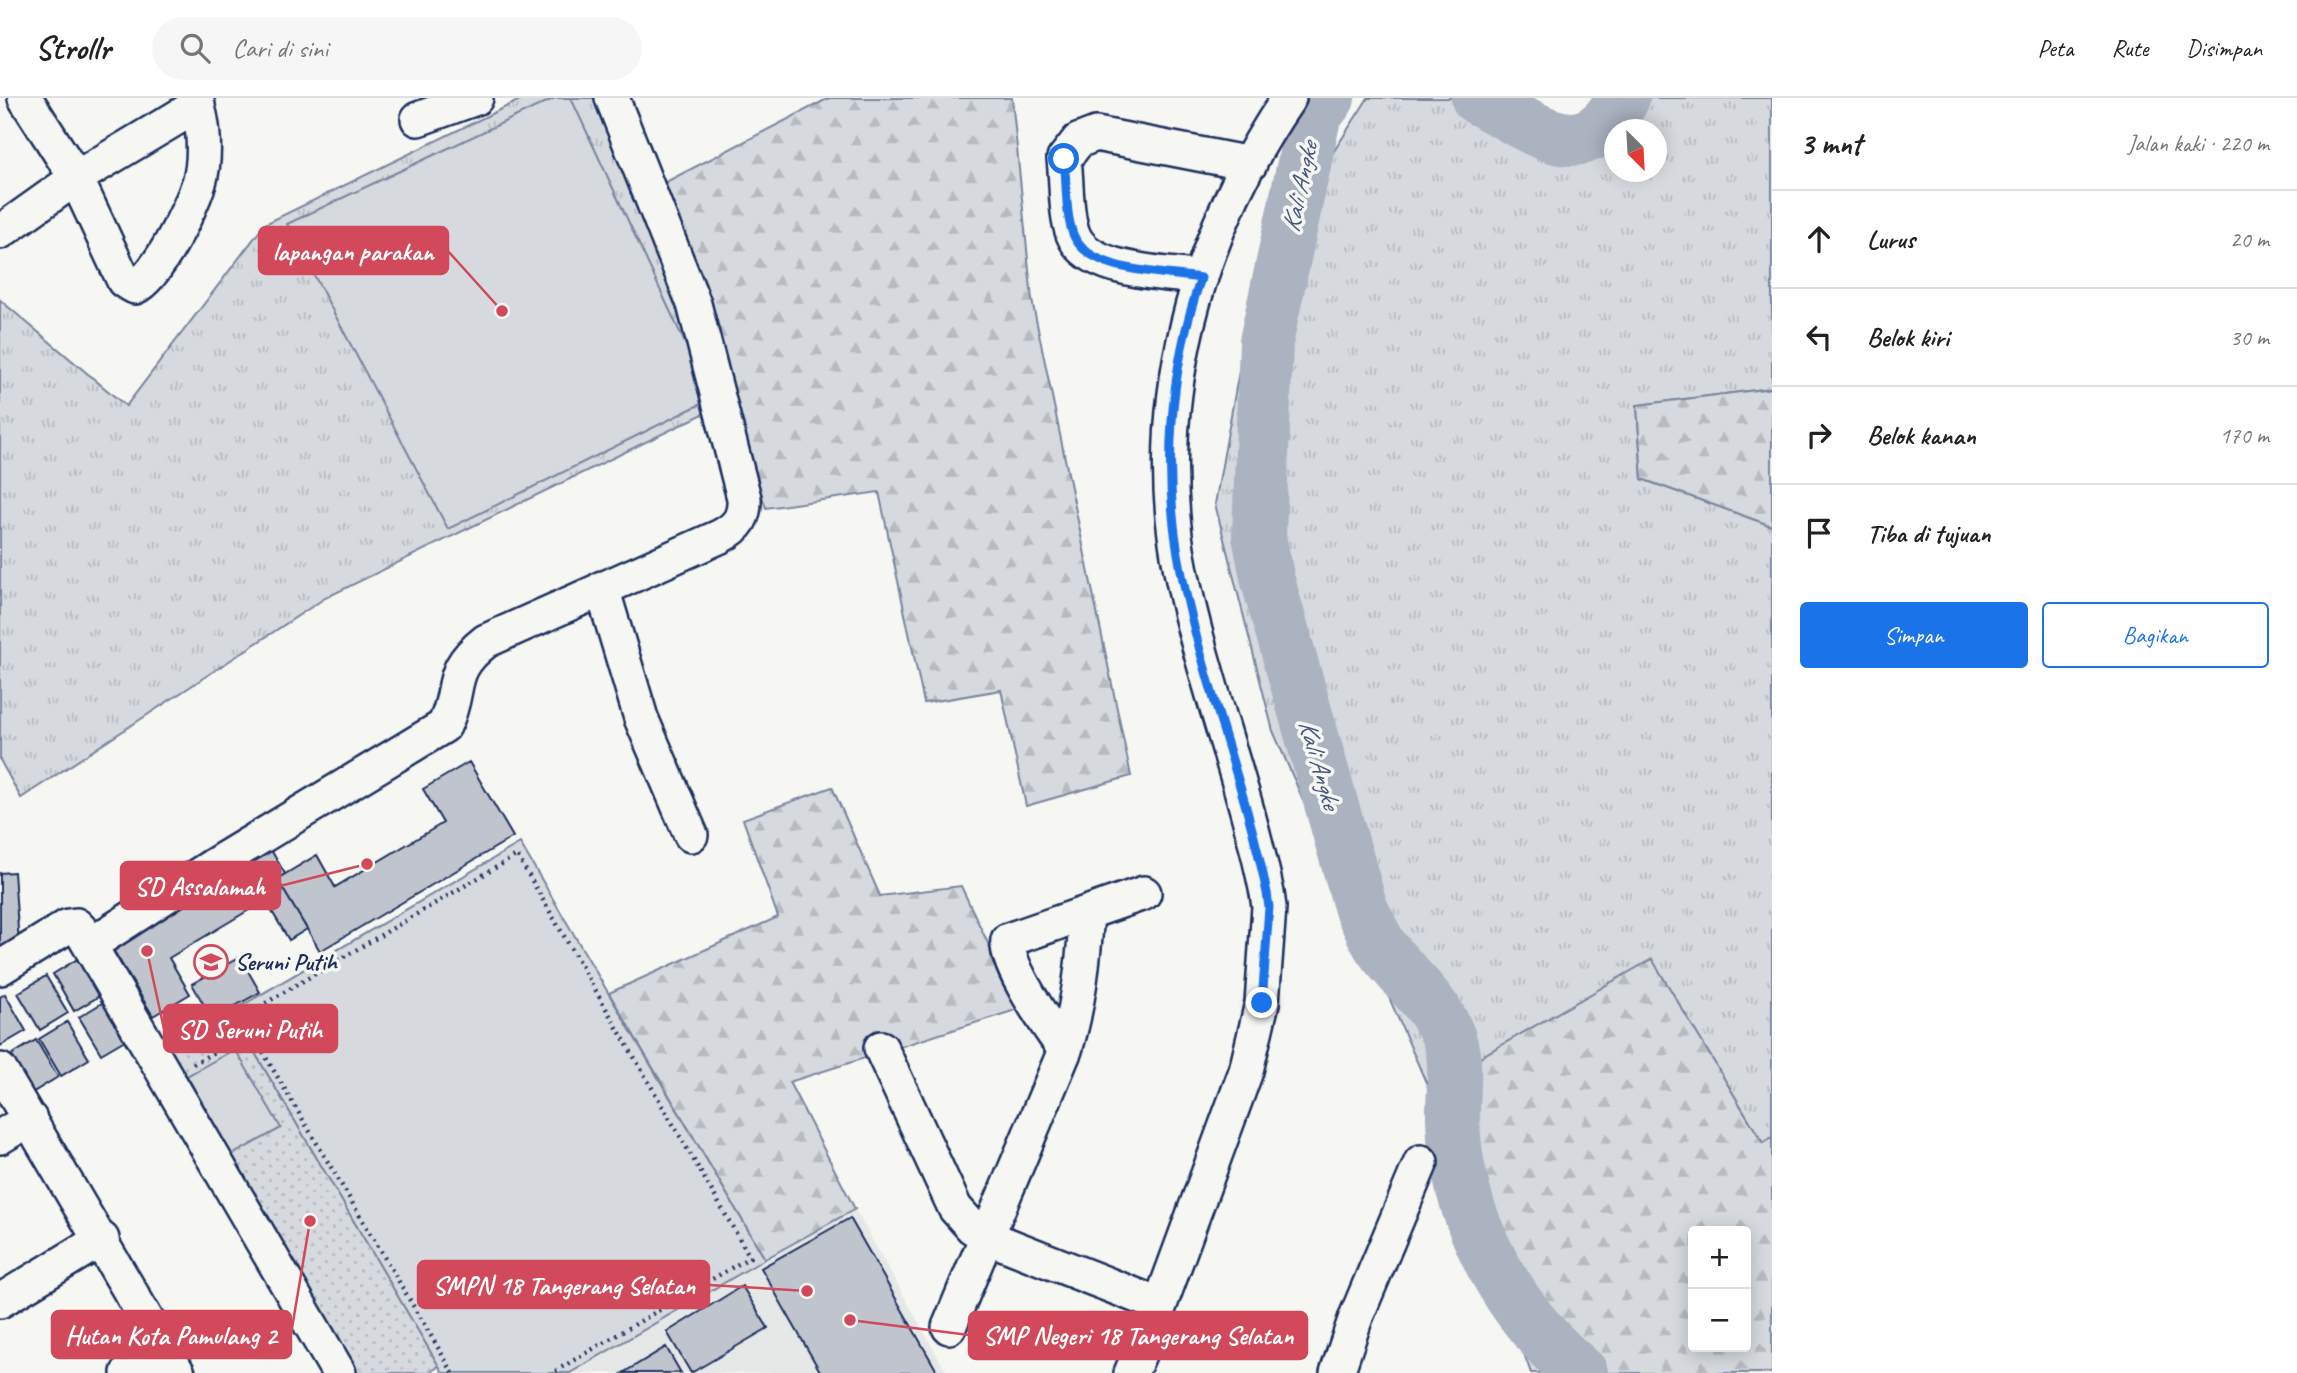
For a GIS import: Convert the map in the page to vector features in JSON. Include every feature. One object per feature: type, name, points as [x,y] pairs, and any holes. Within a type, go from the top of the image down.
[{"type":"street","points":[[0,232],[76,178],[196,101],[203,152],[200,181],[185,215],[143,284],[135,287],[124,281],[76,178],[25,98]]},
{"type":"street","points":[[418,119],[476,98]]},
{"type":"street","points":[[90,945],[214,865],[443,726],[449,715],[458,669],[466,656],[485,641],[733,530],[744,510],[694,304],[612,98]]},
{"type":"street","points":[[1131,1373],[1160,1305],[1246,1072],[1262,1003],[1269,907],[1181,571],[1171,505],[1177,379],[1188,317],[1201,278],[1250,164],[1289,98]]},
{"type":"street","points":[[1201,278],[1103,263],[1082,250],[1072,233],[1064,159],[1078,141],[1096,134],[1250,164]]},
{"type":"street","points":[[602,588],[641,719],[691,835]]},
{"type":"street","points":[[1065,1050],[1041,1017],[1006,945],[1011,938],[1087,915],[1144,893]]},
{"type":"street","points":[[949,1327],[1065,1050],[1083,977],[1087,915]]},
{"type":"street","points":[[0,968],[70,925],[76,925],[339,1373]]},
{"type":"street","points":[[881,1048],[955,1208],[972,1227],[987,1237],[1160,1305]]},
{"type":"street","points":[[0,1070],[102,1240],[171,1362],[128,1373]]},
{"type":"street","points":[[0,1137],[30,1119]]},
{"type":"street","points":[[1337,1373],[1356,1317],[1421,1162]]},
{"type":"street","points":[[0,1301],[102,1240]]},
{"type":"path","points":[[453,1373],[242,1017],[517,855],[750,1257],[552,1373]]},
{"type":"path","points":[[168,1078],[251,1031]]},
{"type":"shaded area","points":[[855,1209],[947,1373],[570,1373]]},
{"type":"green space","points":[[524,98],[608,98],[730,401],[325,598],[21,798],[0,760],[0,300],[126,406],[265,224]]},
{"type":"green space","points":[[555,98],[571,98],[711,399],[448,529],[287,224]]},
{"type":"green space","points":[[829,98],[1012,98],[1032,300],[1131,776],[1026,806],[1001,690],[924,703],[879,492],[766,508],[658,186]]},
{"type":"green space","points":[[1368,98],[1504,98],[1578,120],[1625,98],[1772,98],[1772,388],[1637,405],[1642,479],[1772,526],[1772,1137],[1763,1143],[1652,960],[1428,1087],[1273,731],[1215,504],[1257,271]]},
{"type":"green space","points":[[1772,388],[1772,526],[1642,479],[1637,405]]},
{"type":"green space","points":[[832,787],[880,896],[961,886],[1019,1009],[789,1082],[855,1209],[765,1259],[609,993],[778,917],[743,819]]},
{"type":"green space","points":[[520,843],[765,1259],[570,1373],[443,1373],[231,1012]]},
{"type":"green space","points":[[1652,959],[1763,1143],[1772,1137],[1772,1373],[1531,1373],[1428,1087]]},
{"type":"green space","points":[[231,1012],[439,1366],[429,1373],[354,1373],[166,1049]]},
{"type":"green space","points":[[235,1049],[281,1128],[232,1155],[187,1076]]},
{"type":"building","points":[[469,762],[513,837],[320,951],[277,879],[317,855],[335,887],[443,823],[423,789]]},
{"type":"building","points":[[271,850],[285,874],[277,879],[307,929],[289,940],[245,866]]},
{"type":"building","points":[[14,872],[19,944],[0,946],[0,873]]},
{"type":"building","points":[[227,873],[249,910],[169,958],[190,994],[153,1016],[109,943]]},
{"type":"building","points":[[81,957],[103,994],[74,1011],[53,974]]},
{"type":"building","points":[[240,957],[260,992],[212,1019],[192,984]]},
{"type":"building","points":[[46,976],[68,1013],[40,1030],[18,993]]},
{"type":"building","points":[[5,994],[26,1031],[0,1046],[0,997]]},
{"type":"building","points":[[107,1000],[130,1037],[101,1054],[79,1017]]},
{"type":"building","points":[[67,1022],[89,1059],[61,1076],[39,1039]]},
{"type":"building","points":[[36,1040],[58,1077],[30,1094],[8,1057]]},
{"type":"building","points":[[850,1218],[938,1373],[821,1373],[761,1268]]},
{"type":"building","points":[[742,1286],[768,1328],[691,1373],[667,1332]]},
{"type":"building","points":[[666,1347],[681,1373],[623,1373]]},
{"type":"waterway","name":"Kali Angke","points":[[1328,98],[1314,117],[1266,342],[1259,536],[1268,581],[1361,909],[1381,947],[1440,1019],[1450,1042],[1454,1064],[1453,1120],[1456,1157],[1475,1227],[1490,1260],[1530,1322],[1554,1349],[1581,1373]]},
{"type":"waterway","name":"Kali Angke","points":[[1478,98],[1538,130],[1556,137],[1574,139],[1591,134],[1608,121],[1623,98]]},
{"type":"place","name":"lapangan parakan","points":[[502,311]]},
{"type":"place","name":"SD Assalamah","points":[[367,864]]},
{"type":"place","name":"SD Seruni Putih","points":[[147,951]]},
{"type":"place","name":"Seruni Putih","points":[[211,962]]},
{"type":"place","name":"Hutan Kota Pamulang 2","points":[[310,1221]]},
{"type":"place","name":"SMPN 18 Tangerang Selatan","points":[[807,1291]]},
{"type":"place","name":"SMP Negeri 18 Tangerang Selatan","points":[[850,1320]]},
{"type":"route","points":[[1064,159],[1072,233],[1082,250],[1103,263],[1201,278],[1188,317],[1177,379],[1171,446],[1171,505],[1181,571],[1267,893],[1269,907],[1262,1003]]}]
